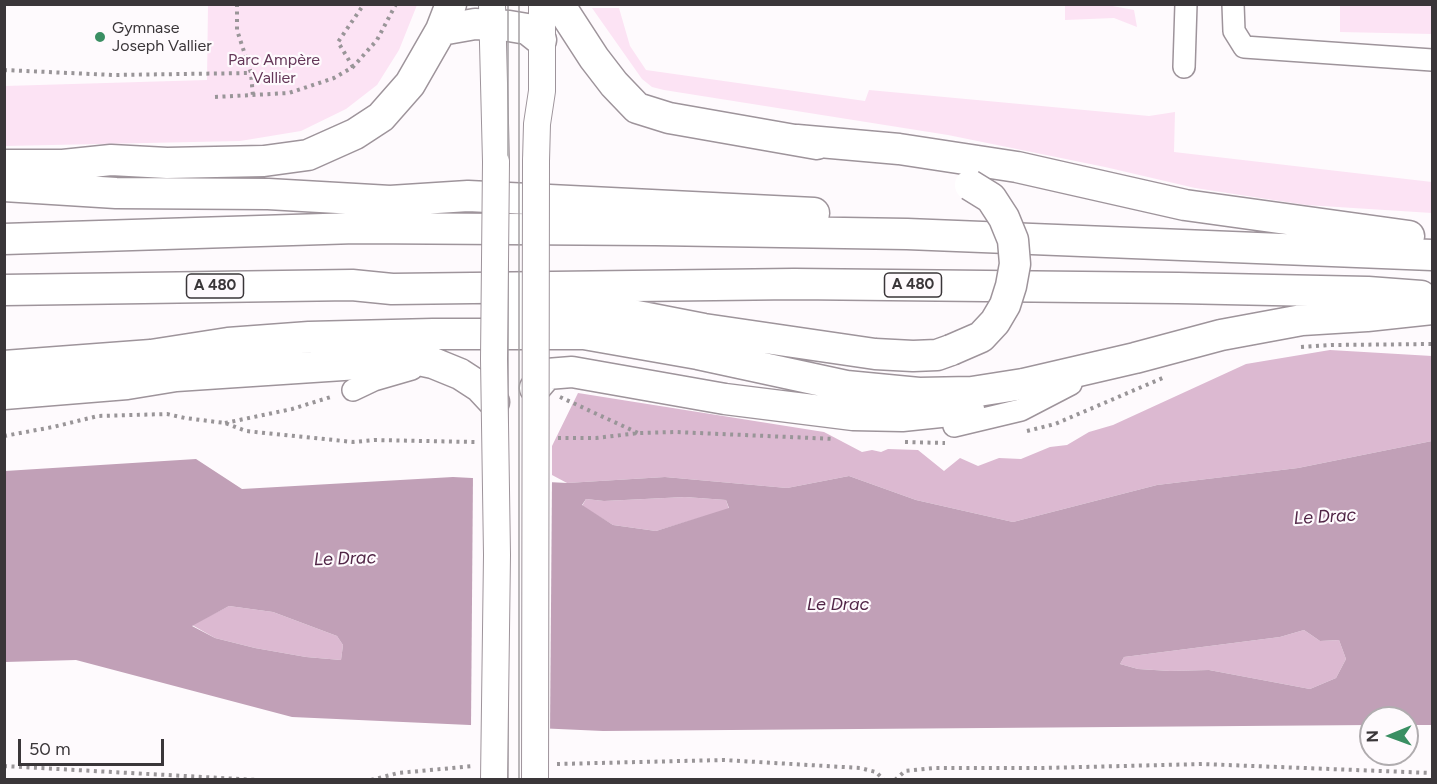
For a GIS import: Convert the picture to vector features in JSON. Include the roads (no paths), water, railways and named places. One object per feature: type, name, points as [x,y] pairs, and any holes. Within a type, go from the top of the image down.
[{"type":"highway","points":[[392,289],[461,304],[637,316],[704,329],[875,354],[937,355],[981,337],[995,322],[1008,296],[1015,264],[1013,240],[1004,218],[991,198],[970,185],[888,159],[669,118],[637,108],[594,58],[559,4]]},
{"type":"highway","points":[[4,165],[63,165],[111,160],[166,163],[264,161],[308,155],[355,134],[381,117],[410,84],[446,17],[475,24],[492,15],[527,29],[541,40]]},
{"type":"highway","points":[[796,140],[899,150],[1017,167],[1185,206],[1432,239]]},
{"type":"highway","points":[[4,186],[116,193],[268,194],[390,201],[468,196],[758,210],[833,214],[907,234]]},
{"type":"highway","points":[[4,239],[356,228],[655,230],[907,234],[1432,255]]},
{"type":"highway","name":"A 480","points":[[4,290],[352,285],[392,289],[794,284],[1178,288],[1368,292],[1432,297]]},
{"type":"highway","points":[[4,366],[151,355],[228,343],[309,337],[584,334],[698,354],[846,386],[919,393],[972,392],[1023,384],[1221,335],[1302,320],[1432,309]]},
{"type":"highway","points":[[548,386],[572,372],[726,399],[853,416],[902,416],[953,412],[1007,402],[1071,384],[1135,358]]},
{"type":"highway","points":[[4,374],[176,376],[402,361],[433,363],[460,374],[472,381],[494,402]]},
{"type":"highway","points":[[4,394],[127,384],[176,376]]},
{"type":"main road","points":[[542,4],[542,91],[537,124],[536,161],[548,386],[537,555],[543,772]]},
{"type":"main road","points":[[487,773],[497,555],[494,402],[496,162],[492,15]]},
{"type":"lane","points":[[1184,67],[1186,4]]},
{"type":"lane","points":[[1233,4],[1234,31],[1244,47],[1432,60]]},
{"type":"lane","points":[[353,390],[374,380],[433,363]]},
{"type":"lane","points":[[954,426],[1021,410],[1071,384]]},
{"type":"water","name":"Le Drac","points":[[1432,441],[1432,725],[1419,725],[1419,706],[1359,706],[1359,725],[603,731],[292,717],[76,660],[5,662],[5,471],[196,459],[242,489],[453,477],[567,483],[665,477],[787,488],[849,476],[916,500],[1013,522],[1157,485],[1298,468]],"holes":[[[685,497],[726,500],[729,508],[656,531],[613,525],[582,505],[586,499],[604,501]],[[229,606],[273,612],[337,636],[343,645],[341,660],[306,657],[255,648],[215,638],[192,626]],[[1304,630],[1320,641],[1339,640],[1346,659],[1336,678],[1310,689],[1209,670],[1138,669],[1120,664],[1124,657],[1280,637]]]},
{"type":"tram line","points":[[508,4],[508,780]]},
{"type":"tram line","points":[[519,4],[519,780]]},
{"type":"place","name":"Gymnase Joseph Vallier","points":[[100,37]]},
{"type":"park label","name":"Parc Ampère Vallier","points":[[274,69]]}]
